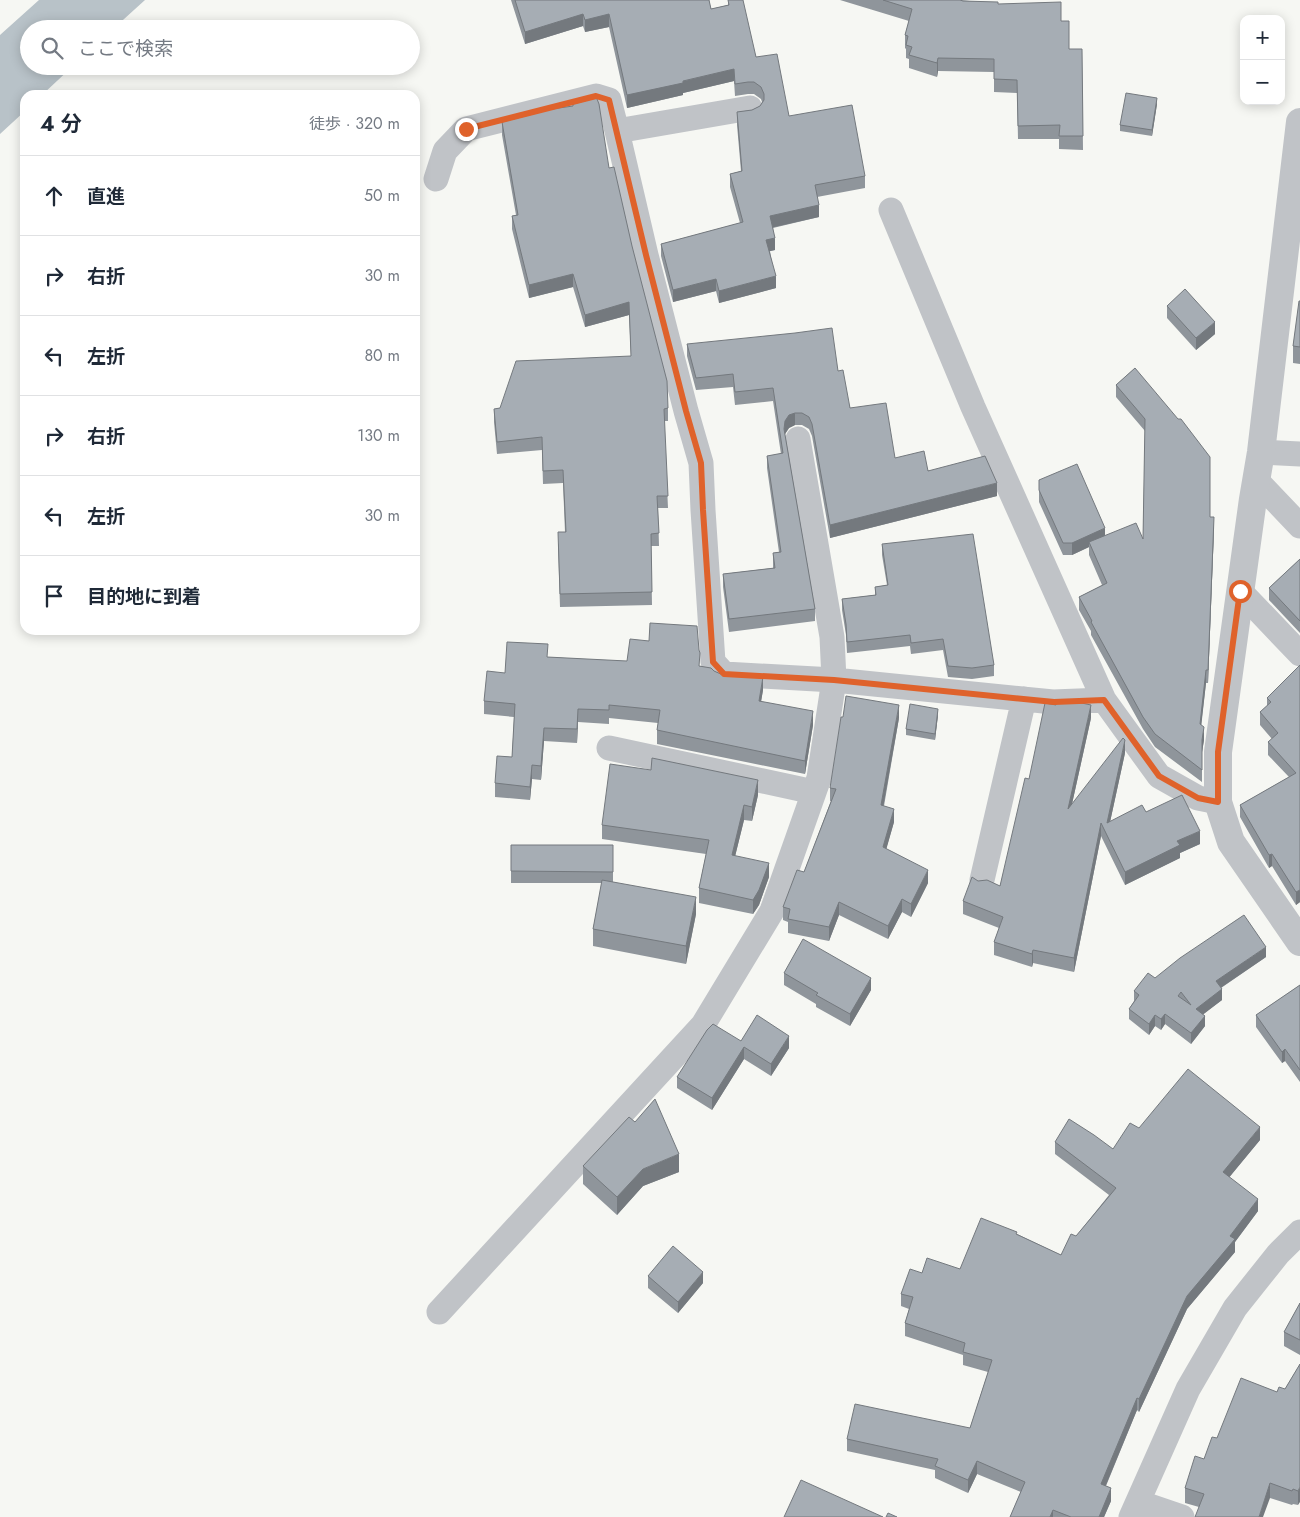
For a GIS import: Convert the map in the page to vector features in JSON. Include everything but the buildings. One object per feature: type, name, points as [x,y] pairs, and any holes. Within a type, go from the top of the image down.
[{"type":"street","points":[[436,179],[445,151],[466,129],[596,96],[609,100],[650,274],[701,463],[713,662],[724,674],[834,680],[1054,702],[1104,700]]},
{"type":"street","points":[[617,131],[750,108]]},
{"type":"street","points":[[1300,122],[1261,452],[1218,752],[1218,802],[1231,842],[1300,942]]},
{"type":"street","points":[[891,210],[973,407],[1104,700],[1159,776],[1198,798],[1218,802]]},
{"type":"street","points":[[439,1312],[702,1025],[772,911],[820,778],[834,680],[832,637],[798,439]]},
{"type":"street","points":[[1261,452],[1300,454]]},
{"type":"street","points":[[1256,480],[1300,526]]},
{"type":"street","points":[[1240,591],[1300,654]]},
{"type":"street","points":[[982,880],[1024,699]]},
{"type":"street","points":[[609,748],[814,792]]},
{"type":"street","points":[[1182,1517],[1134,1509],[1188,1389],[1235,1308],[1278,1254],[1300,1232]]},
{"type":"shaded area","points":[[39,0],[145,0],[123,20],[20,20],[20,75],[63,75],[47,90],[20,90],[20,116],[0,134],[0,35]]},
{"type":"route","points":[[466,129],[596,96],[609,100],[646,255],[701,463],[713,662],[724,674],[834,680],[1054,702],[1104,700],[1159,776],[1198,798],[1218,802],[1218,752],[1240,591]]}]
